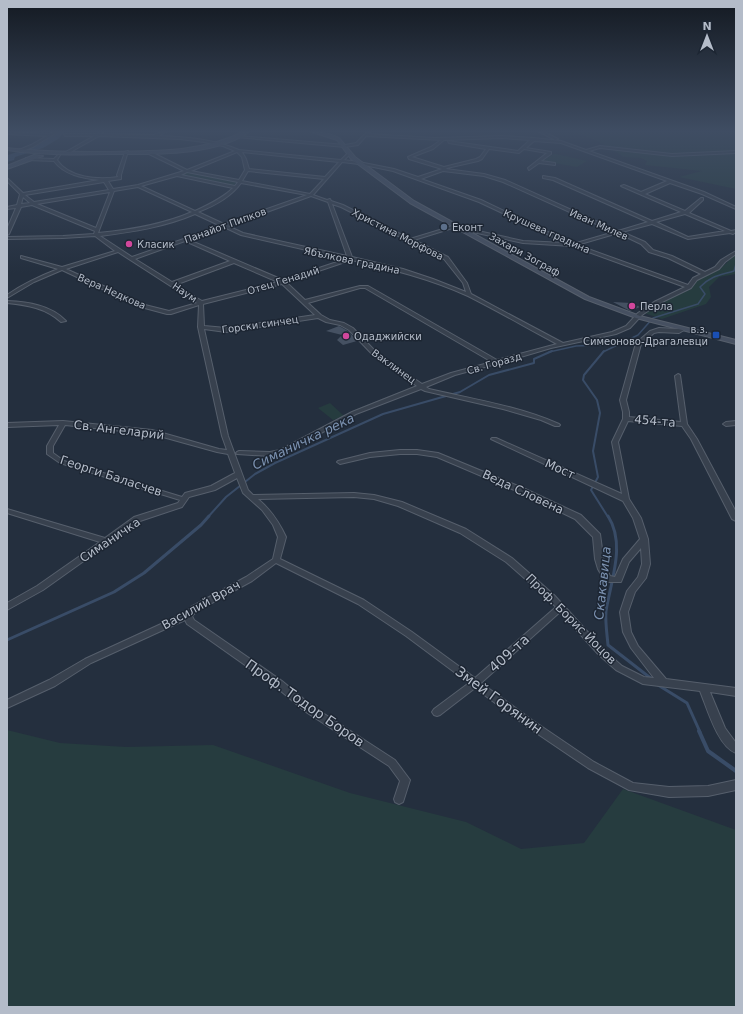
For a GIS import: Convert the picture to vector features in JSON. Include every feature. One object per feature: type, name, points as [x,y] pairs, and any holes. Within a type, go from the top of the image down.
[{"type":"street","points":[[96,178],[105,180],[112,191]]},
{"type":"street","points":[[7,234],[19,206],[22,194],[118,178]]},
{"type":"street","points":[[120,178],[129,188]]},
{"type":"street","points":[[7,208],[129,188],[165,178]]},
{"type":"street","points":[[193,178],[236,187]]},
{"type":"street","name":"Христина Морфова","points":[[222,178],[311,195],[329,200],[446,258],[465,283],[469,296]]},
{"type":"street","points":[[7,238],[141,229],[173,220],[194,212],[221,198],[236,187],[242,178]]},
{"type":"street","points":[[311,195],[325,178]]},
{"type":"street","name":"Захари Зограф","points":[[380,178],[412,202],[587,298],[641,318],[736,342]]},
{"type":"street","name":"Крушева градина","points":[[420,178],[480,201],[573,245],[689,287]]},
{"type":"street","name":"Иван Милев","points":[[495,178],[647,245],[651,251],[670,257],[705,274]]},
{"type":"street","points":[[551,178],[688,238],[735,232]]},
{"type":"street","points":[[659,178],[703,193],[736,208]]},
{"type":"street","name":"Наум","points":[[7,179],[33,204],[96,233],[118,251],[201,303],[201,327],[230,452],[245,491],[253,497]]},
{"type":"street","points":[[641,194],[669,182]]},
{"type":"street","name":"Ябълкова градина","points":[[138,186],[223,226],[260,239],[401,270],[469,296],[561,344]]},
{"type":"street","points":[[623,186],[735,232]]},
{"type":"street","points":[[96,233],[112,191]]},
{"type":"street","name":"Панайот Пипков","points":[[131,259],[311,195]]},
{"type":"street","points":[[410,240],[456,227],[498,238],[523,242],[573,245],[687,212],[702,199]]},
{"type":"street","points":[[329,200],[350,259]]},
{"type":"street","points":[[7,204],[19,206]]},
{"type":"street","name":"Ваклинец","points":[[185,240],[284,282],[319,316],[328,321],[342,324],[351,329],[375,354],[422,387],[441,394],[505,408],[543,419],[557,425]]},
{"type":"street","points":[[7,298],[24,285],[50,273],[118,251]]},
{"type":"street","name":"Св. Горазд","points":[[239,453],[270,454],[282,452],[354,413],[453,374],[498,363],[561,344],[614,333],[628,327],[641,318],[640,314],[656,303],[689,287],[695,278],[717,268],[723,261],[736,252]]},
{"type":"street","name":"Вера Недкова","points":[[23,258],[63,269],[143,306],[164,313],[174,313],[201,303]]},
{"type":"street","name":"Отец Генадий","points":[[201,303],[284,282],[350,259]]},
{"type":"street","points":[[172,284],[235,261]]},
{"type":"street","points":[[305,302],[360,287],[366,287],[498,363]]},
{"type":"street","points":[[7,302],[44,309],[64,321]]},
{"type":"street","name":"Горски синчец","points":[[201,327],[226,330],[319,316]]},
{"type":"street","points":[[662,681],[635,648],[627,632],[624,612],[631,591],[642,578],[646,564],[644,539],[637,518],[626,499],[615,442],[626,419],[623,400],[639,343],[652,332],[659,330],[679,331],[682,329]]},
{"type":"street","points":[[678,376],[684,424],[735,516]]},
{"type":"street","name":"454-та","points":[[626,419],[684,424]]},
{"type":"street","name":"Св. Ангеларий","points":[[7,424],[63,423],[152,432],[219,451],[230,452]]},
{"type":"street","name":"Георги Баласчев","points":[[63,423],[48,450],[54,458],[80,468],[183,499]]},
{"type":"street","points":[[726,424],[736,423]]},
{"type":"street","name":"Мост","points":[[494,439],[626,499]]},
{"type":"street","name":"Веда Словена","points":[[340,462],[370,455],[417,452],[438,455],[521,490],[578,517],[597,536],[598,561],[601,572],[608,579],[618,580],[626,561],[644,539]]},
{"type":"street","name":"Симаничка","points":[[7,608],[40,588],[137,519],[180,505],[187,495],[213,488],[238,474]]},
{"type":"street","name":"Проф. Борис Йоцов","points":[[253,497],[354,494],[374,497],[400,504],[463,531],[486,544],[509,560],[561,607],[602,653],[619,668],[643,680],[662,681],[704,689],[736,692]]},
{"type":"street","points":[[253,497],[276,524],[282,537],[276,560]]},
{"type":"street","points":[[7,511],[106,541]]},
{"type":"street","name":"Василий Врач","points":[[7,704],[52,683],[88,661],[188,615],[194,609],[249,578],[276,560]]},
{"type":"street","name":"Змей Горянин","points":[[276,560],[361,602],[409,634],[529,723],[585,761],[632,787],[669,792],[708,791],[736,785]]},
{"type":"street","name":"409-та","points":[[437,712],[475,683],[561,607]]},
{"type":"street","name":"Проф. Тодор Боров","points":[[188,615],[190,622],[279,684],[309,709],[392,763],[405,780],[399,799]]},
{"type":"street","points":[[704,689],[715,716],[731,746],[736,749]]},
{"type":"green space","points":[[196,178],[218,178],[236,182],[234,186]]},
{"type":"green space","points":[[685,178],[736,178],[736,189]]},
{"type":"green space","points":[[736,254],[736,274],[719,277],[709,287],[711,297],[706,304],[662,319],[644,313],[657,304],[691,289],[696,279],[719,270]]},
{"type":"green space","points":[[330,403],[344,416],[333,420],[318,408]]},
{"type":"green space","points":[[7,730],[60,743],[126,747],[213,745],[350,793],[466,822],[521,849],[584,843],[623,789],[736,830],[736,1007],[7,1007]]},
{"type":"building","name":"Перла","points":[[613,302],[631,303],[640,307],[630,311]]},
{"type":"building","name":"Одаджийски","points":[[339,326],[348,331],[357,341],[343,345],[337,340],[342,335],[326,331]]},
{"type":"waterway","points":[[619,344],[638,335],[653,318],[698,304],[705,294],[700,287],[712,278],[734,271],[736,264]]},
{"type":"waterway","name":"Симаничка река","points":[[550,352],[576,346],[619,344]]},
{"type":"waterway","name":"Скакавица","points":[[603,352],[619,344]]},
{"type":"waterway","name":"Симаничка река","points":[[208,517],[226,497],[255,474],[275,463],[383,414],[460,392],[489,375],[534,363],[534,359],[550,352]]},
{"type":"waterway","name":"Скакавица","points":[[603,352],[584,375],[583,380],[597,400],[600,413],[593,451],[598,477],[591,490],[608,517]]},
{"type":"waterway","name":"Симаничка река","points":[[7,640],[114,592],[144,573],[201,525],[209,516]]},
{"type":"waterway","name":"Скакавица","points":[[608,516],[616,538],[617,550],[614,575],[606,611],[608,645],[653,680]]},
{"type":"waterway","name":"Скакавица","points":[[658,685],[687,703],[700,732]]},
{"type":"waterway","name":"Скакавица","points":[[699,731],[708,751],[736,771]]},
{"type":"place","name":"Еконт","points":[[444,227]]},
{"type":"place","name":"Класик","points":[[129,244]]},
{"type":"place","name":"Перла","points":[[632,306]]},
{"type":"place","name":"в.з. Симеоново-Драгалевци","points":[[716,335]]},
{"type":"place","name":"Одаджийски","points":[[346,336]]}]
